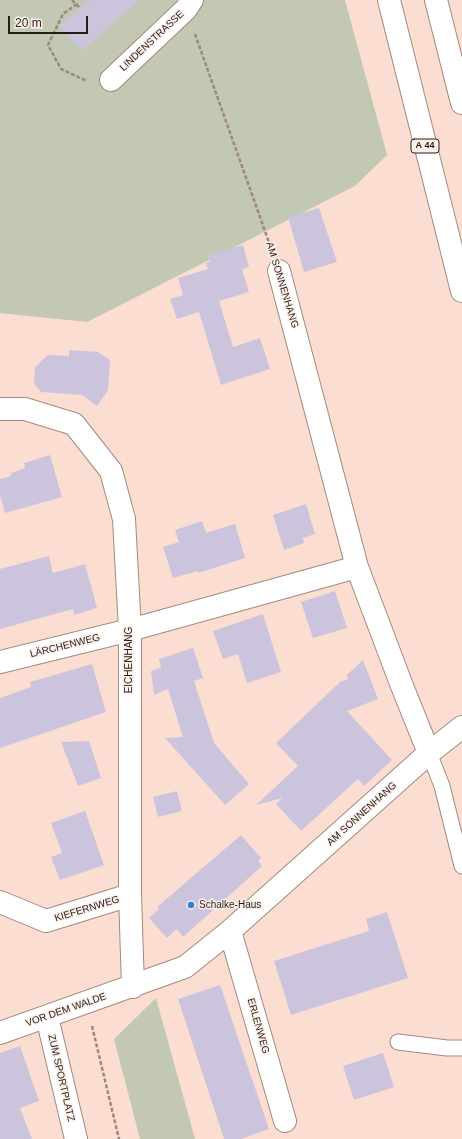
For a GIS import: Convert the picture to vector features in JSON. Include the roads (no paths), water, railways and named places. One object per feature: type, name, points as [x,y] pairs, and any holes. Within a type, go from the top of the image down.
[{"type":"main road","name":"A 44","points":[[389,0],[462,291]]},
{"type":"main road","points":[[436,0],[462,103]]},
{"type":"main road","name":"LINDENSTRASSE","points":[[111,80],[189,5]]},
{"type":"main road","name":"AM SONNENHANG","points":[[133,987],[185,967],[230,931],[429,753],[402,686],[358,568],[279,271]]},
{"type":"main road","name":"EICHENHANG","points":[[0,409],[25,409],[74,424],[111,471],[124,519],[130,630],[130,895],[133,987]]},
{"type":"main road","points":[[130,630],[358,568]]},
{"type":"main road","name":"LÄRCHENWEG","points":[[0,662],[130,630]]},
{"type":"main road","points":[[429,753],[462,727]]},
{"type":"main road","name":"KIEFERNWEG","points":[[0,902],[46,921],[130,895]]},
{"type":"main road","name":"ERLENWEG","points":[[230,931],[285,1121]]},
{"type":"main road","name":"VOR DEM WALDE","points":[[0,1033],[133,987]]},
{"type":"main road","name":"ZUM SPORTPLATZ","points":[[47,1016],[76,1139]]},
{"type":"lane","points":[[429,753],[442,786],[462,866]]},
{"type":"lane","points":[[398,1042],[446,1048],[462,1048]]},
{"type":"place","name":"Schalke-Haus","points":[[191,905]]}]
